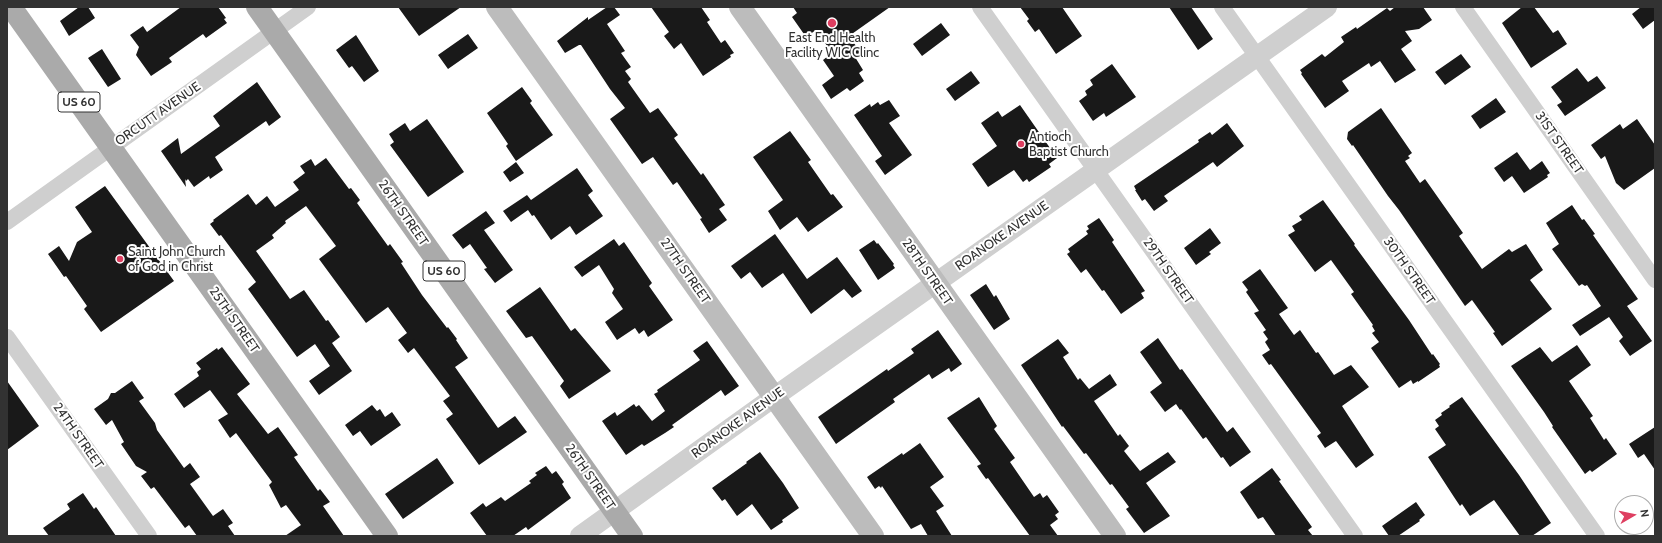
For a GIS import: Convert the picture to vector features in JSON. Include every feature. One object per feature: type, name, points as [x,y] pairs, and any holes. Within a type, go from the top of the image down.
[{"type":"main road","name":"25TH STREET","points":[[11,7],[387,536]]},
{"type":"main road","name":"26TH STREET","points":[[257,7],[632,536]]},
{"type":"main road","name":"27TH STREET","points":[[497,7],[873,536]]},
{"type":"main road","name":"28TH STREET","points":[[740,7],[1115,536]]},
{"type":"street","name":"ORCUTT AVENUE","points":[[7,222],[308,7]]},
{"type":"street","name":"29TH STREET","points":[[980,7],[1355,536]]},
{"type":"street","name":"30TH STREET","points":[[1222,7],[1597,536]]},
{"type":"street","name":"ROANOKE AVENUE","points":[[580,536],[774,397],[1327,7]]},
{"type":"street","name":"31ST STREET","points":[[1463,7],[1655,280]]},
{"type":"street","name":"24TH STREET","points":[[7,337],[149,536]]},
{"type":"building","points":[[79,7],[88,7],[95,18],[69,36],[60,21]]},
{"type":"building","points":[[181,7],[218,7],[226,18],[224,19],[227,23],[206,38],[203,34],[169,58],[172,62],[151,76],[136,55],[139,47],[130,35],[143,26],[147,32]]},
{"type":"building","points":[[398,7],[461,7],[419,36]]},
{"type":"building","points":[[607,7],[614,7],[620,15],[607,24],[625,51],[621,53],[631,67],[625,71],[631,79],[628,82],[650,113],[658,108],[678,135],[674,138],[701,175],[703,173],[725,205],[719,209],[727,220],[709,233],[700,219],[702,218],[677,182],[673,185],[653,157],[642,164],[610,119],[625,108],[610,89],[581,45],[565,53],[557,41],[588,17],[588,20]]},
{"type":"building","points":[[651,7],[701,7],[710,20],[707,22],[721,43],[725,40],[734,53],[730,55],[731,57],[703,76],[681,43],[674,49],[664,36],[669,32]]},
{"type":"building","points":[[793,7],[890,7],[849,36],[861,53],[855,57],[863,70],[859,73],[864,81],[850,91],[847,88],[831,99],[822,85],[834,76],[823,60],[832,53],[816,30],[806,37],[792,17],[797,13]]},
{"type":"building","points":[[1020,7],[1062,7],[1082,36],[1056,54],[1039,29],[1035,32],[1027,21],[1029,19]]},
{"type":"building","points":[[1169,7],[1191,7],[1213,39],[1198,50]]},
{"type":"building","points":[[1395,7],[1423,7],[1432,20],[1419,29],[1405,31],[1412,41],[1401,49],[1416,70],[1395,83],[1380,61],[1371,67],[1369,63],[1342,81],[1349,91],[1325,108],[1301,74],[1302,73],[1300,70],[1322,54],[1325,57],[1344,42],[1341,37],[1356,27],[1357,29],[1387,8],[1390,11]]},
{"type":"building","points":[[1522,7],[1534,7],[1553,33],[1558,30],[1567,44],[1531,68],[1502,23]]},
{"type":"building","points":[[1641,7],[1655,7],[1655,20],[1643,29],[1632,14]]},
{"type":"building","points":[[941,23],[950,35],[922,56],[913,44]]},
{"type":"building","points":[[468,34],[478,48],[448,69],[438,55]]},
{"type":"building","points":[[356,35],[379,71],[364,82],[352,66],[349,68],[336,50]]},
{"type":"building","points":[[102,49],[121,79],[108,87],[88,58]]},
{"type":"building","points":[[1461,54],[1471,67],[1445,85],[1435,72]]},
{"type":"building","points":[[1112,64],[1136,97],[1106,117],[1104,113],[1093,121],[1079,101],[1087,95],[1085,91],[1093,85],[1090,80]]},
{"type":"building","points":[[1577,68],[1588,82],[1597,76],[1606,88],[1565,116],[1557,105],[1562,102],[1551,87]]},
{"type":"building","points":[[971,71],[980,83],[955,101],[946,89]]},
{"type":"building","points":[[257,82],[281,117],[269,126],[266,121],[215,157],[223,170],[210,179],[209,176],[194,187],[188,179],[186,181],[185,179],[186,187],[161,151],[178,138],[181,154],[220,126],[213,116]]},
{"type":"building","points":[[522,87],[532,101],[530,103],[553,135],[516,161],[506,146],[508,144],[487,113]]},
{"type":"building","points":[[1496,98],[1506,112],[1480,129],[1471,116]]},
{"type":"building","points":[[889,100],[900,116],[889,123],[912,155],[885,175],[875,161],[882,156],[854,115],[870,104],[871,107],[878,102],[880,105]]},
{"type":"building","name":"Antioch Baptist Church","points":[[1020,105],[1057,158],[1049,164],[1051,167],[1029,182],[1027,179],[1023,182],[1014,170],[988,187],[972,164],[997,146],[981,123],[998,111],[1002,117]]},
{"type":"building","points":[[1381,108],[1412,153],[1408,156],[1410,158],[1405,161],[1420,183],[1425,179],[1463,233],[1459,236],[1482,269],[1509,249],[1512,252],[1526,244],[1543,270],[1530,280],[1552,309],[1502,346],[1493,333],[1495,332],[1472,300],[1465,306],[1399,210],[1353,145],[1352,146],[1347,139],[1348,132]]},
{"type":"building","points":[[427,119],[464,172],[428,197],[390,145],[394,142],[389,134],[405,123],[410,131]]},
{"type":"building","points":[[1637,119],[1655,145],[1655,168],[1624,190],[1616,183],[1605,156],[1601,159],[1591,145],[1620,124],[1623,129]]},
{"type":"building","points":[[1227,123],[1244,146],[1217,167],[1213,162],[1164,196],[1168,201],[1154,211],[1145,199],[1142,201],[1134,186],[1199,142],[1198,140],[1210,132],[1212,135]]},
{"type":"building","points":[[790,131],[811,160],[808,162],[831,195],[833,194],[843,207],[808,232],[797,217],[780,230],[768,211],[783,200],[753,157]]},
{"type":"building","points":[[1517,152],[1530,170],[1542,161],[1550,173],[1547,175],[1548,177],[1524,193],[1512,176],[1504,182],[1494,168]]},
{"type":"building","points":[[326,158],[349,189],[351,188],[360,200],[357,203],[388,246],[390,244],[403,262],[401,263],[422,295],[457,339],[456,340],[468,358],[455,367],[498,428],[515,416],[527,432],[479,465],[446,419],[453,414],[443,401],[450,396],[414,348],[408,353],[398,340],[407,333],[388,307],[366,323],[319,259],[336,246],[306,206],[285,221],[286,223],[272,235],[274,238],[256,251],[290,299],[304,290],[326,321],[328,320],[340,337],[332,343],[352,371],[319,395],[309,381],[330,366],[315,344],[297,357],[248,289],[256,282],[221,235],[219,236],[210,224],[214,221],[213,220],[248,194],[256,205],[267,196],[275,207],[299,190],[293,182],[305,173],[300,166],[311,159],[315,166]]},
{"type":"building","points":[[516,162],[524,173],[510,182],[503,172]]},
{"type":"building","points":[[577,168],[593,191],[588,195],[603,216],[576,235],[570,226],[551,240],[534,215],[532,216],[528,210],[511,222],[503,211],[527,195],[531,200]]},
{"type":"building","name":"Saint John Church of God in Christ","points":[[105,186],[174,281],[101,332],[84,309],[87,306],[66,276],[64,277],[48,254],[59,246],[69,261],[77,242],[92,232],[75,207]]},
{"type":"building","points":[[1323,200],[1409,320],[1432,355],[1433,354],[1440,364],[1440,367],[1418,382],[1413,384],[1411,380],[1399,388],[1371,348],[1379,342],[1372,333],[1375,331],[1372,326],[1373,325],[1351,294],[1354,292],[1331,260],[1315,272],[1288,235],[1295,231],[1292,226],[1302,220],[1299,216]]},
{"type":"building","points":[[1572,205],[1582,220],[1584,219],[1595,234],[1593,235],[1638,299],[1627,306],[1652,341],[1630,356],[1619,341],[1623,337],[1609,317],[1580,336],[1572,325],[1601,306],[1587,285],[1585,286],[1582,284],[1579,286],[1552,249],[1559,244],[1546,223]]},
{"type":"building","points":[[486,211],[495,223],[484,230],[513,270],[495,283],[484,269],[487,268],[470,244],[463,249],[452,235]]},
{"type":"building","points":[[1099,218],[1114,240],[1112,242],[1145,291],[1141,293],[1144,298],[1121,314],[1104,290],[1102,291],[1086,269],[1081,273],[1067,254],[1070,252],[1068,249],[1088,234],[1086,231],[1089,229],[1087,226]]},
{"type":"building","points":[[1210,228],[1221,243],[1209,252],[1211,254],[1196,265],[1184,248]]},
{"type":"building","points":[[775,234],[807,279],[837,257],[862,291],[852,298],[844,289],[811,314],[783,273],[762,288],[750,272],[741,279],[731,266]]},
{"type":"building","points":[[614,239],[619,246],[624,242],[652,283],[649,286],[673,320],[648,337],[644,330],[639,334],[635,328],[617,340],[605,322],[623,309],[612,293],[614,289],[599,265],[582,277],[574,267]]},
{"type":"building","points":[[874,240],[894,264],[893,265],[895,268],[878,280],[859,250]]},
{"type":"building","points":[[1260,269],[1288,308],[1279,314],[1294,335],[1300,330],[1334,375],[1351,365],[1369,387],[1342,406],[1374,455],[1356,468],[1336,441],[1325,448],[1317,436],[1321,433],[1271,364],[1269,365],[1262,355],[1270,350],[1265,342],[1268,339],[1263,332],[1266,330],[1254,313],[1259,311],[1246,292],[1248,290],[1242,282]]},
{"type":"building","points":[[986,284],[994,297],[996,295],[1010,319],[994,330],[970,295]]},
{"type":"building","points":[[540,287],[571,331],[575,328],[611,371],[569,399],[560,386],[564,381],[532,336],[526,338],[506,311]]},
{"type":"building","points":[[938,330],[962,364],[951,372],[949,368],[932,379],[929,374],[893,399],[895,402],[836,444],[818,417],[887,369],[888,371],[914,353],[911,349]]},
{"type":"building","points":[[1158,338],[1180,370],[1182,369],[1227,432],[1233,427],[1251,452],[1230,467],[1223,457],[1221,458],[1206,437],[1203,439],[1176,404],[1165,412],[1150,392],[1162,383],[1140,352]]},
{"type":"building","points":[[1058,339],[1069,353],[1063,357],[1078,380],[1080,378],[1089,389],[1110,374],[1117,385],[1094,401],[1118,436],[1120,434],[1129,446],[1124,451],[1140,471],[1168,452],[1176,462],[1146,483],[1170,516],[1144,533],[1126,509],[1129,507],[1112,484],[1110,485],[1086,453],[1084,454],[1063,426],[1062,427],[1021,365]]},
{"type":"building","points":[[707,341],[739,386],[725,396],[721,390],[672,425],[674,427],[644,446],[642,444],[626,455],[602,421],[615,412],[617,416],[634,404],[636,407],[639,405],[652,421],[665,411],[654,394],[658,392],[657,390],[700,360],[693,351]]},
{"type":"building","points":[[1577,345],[1591,365],[1569,381],[1593,416],[1590,418],[1604,440],[1606,438],[1617,454],[1592,472],[1590,470],[1585,474],[1552,427],[1553,426],[1544,412],[1511,366],[1540,347],[1552,362]]},
{"type":"building","points":[[222,347],[250,384],[237,394],[268,434],[278,427],[298,455],[294,457],[318,491],[320,489],[330,502],[323,506],[344,536],[285,536],[301,525],[286,505],[281,508],[269,485],[272,482],[236,433],[230,438],[218,420],[228,414],[210,390],[184,408],[174,394],[199,376],[197,372],[201,369],[196,363],[217,348],[218,350]]},
{"type":"building","points":[[7,381],[39,426],[7,450]]},
{"type":"building","points":[[132,381],[144,398],[139,401],[155,423],[157,430],[184,468],[190,463],[200,477],[190,484],[213,516],[223,509],[233,523],[228,526],[235,536],[197,536],[189,525],[185,528],[154,487],[151,489],[141,476],[147,472],[136,466],[121,444],[124,442],[112,420],[106,425],[94,409],[108,399],[111,393],[115,393]]},
{"type":"building","points":[[979,397],[997,426],[994,429],[1015,458],[1010,462],[1034,497],[1040,493],[1043,498],[1047,495],[1059,512],[1055,515],[1058,519],[1050,525],[1058,536],[1030,536],[988,478],[986,479],[981,472],[977,466],[981,464],[947,418]]},
{"type":"building","points":[[1462,397],[1519,475],[1551,523],[1532,536],[1520,536],[1494,500],[1470,516],[1462,504],[1460,506],[1428,457],[1446,445],[1435,429],[1439,426],[1435,420],[1442,415],[1441,413],[1450,407],[1449,406]]},
{"type":"building","points":[[372,405],[377,411],[380,409],[385,417],[392,412],[401,425],[371,446],[360,431],[353,436],[345,425]]},
{"type":"building","points":[[1655,427],[1655,470],[1644,454],[1638,458],[1629,444]]},
{"type":"building","points":[[920,443],[944,477],[930,487],[944,506],[936,511],[952,536],[928,536],[921,524],[911,529],[882,486],[881,488],[879,486],[875,489],[867,477],[902,453],[903,455]]},
{"type":"building","points":[[760,452],[799,508],[771,530],[752,504],[737,516],[725,499],[722,501],[712,488]]},
{"type":"building","points":[[437,458],[454,483],[403,519],[385,494]]},
{"type":"building","points":[[546,466],[552,474],[556,471],[564,482],[562,484],[571,498],[528,530],[526,527],[513,536],[487,536],[470,513],[483,503],[486,507],[501,497],[505,501],[531,483],[529,481],[537,475],[535,473]]},
{"type":"building","points":[[1272,468],[1281,480],[1279,481],[1312,527],[1308,530],[1313,536],[1276,536],[1263,517],[1258,519],[1240,492]]},
{"type":"building","points":[[83,493],[94,509],[96,507],[116,536],[49,536],[43,528],[70,509],[67,504]]},
{"type":"building","points":[[1416,502],[1425,515],[1419,520],[1420,521],[1398,536],[1389,536],[1382,526]]},
{"type":"place","name":"East End Health Facility WIC Clinc","points":[[832,23]]},
{"type":"place","name":"Antioch Baptist Church","points":[[1021,144]]},
{"type":"place","name":"Saint John Church of God in Christ","points":[[120,259]]}]
